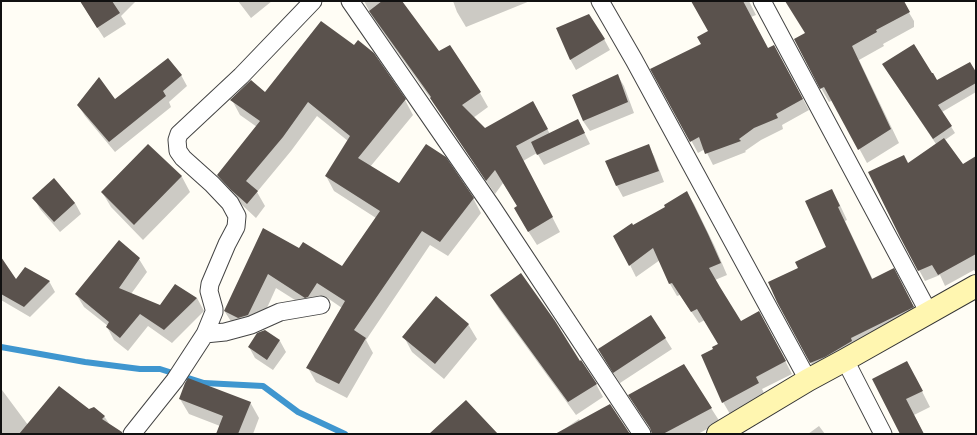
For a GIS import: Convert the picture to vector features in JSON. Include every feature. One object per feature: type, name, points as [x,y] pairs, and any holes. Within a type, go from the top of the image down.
[{"type":"main road","points":[[718,434],[808,380],[976,286]]},
{"type":"street","points":[[132,434],[175,380],[205,334],[214,312],[209,291],[210,284],[236,227],[237,216],[230,203],[212,184],[183,158],[178,151],[177,140],[179,134],[241,76],[313,1]]},
{"type":"street","points":[[350,1],[492,207],[642,434]]},
{"type":"street","points":[[600,1],[634,60],[808,380]]},
{"type":"street","points":[[762,1],[929,313]]},
{"type":"street","points":[[205,334],[232,330],[280,312],[321,305]]},
{"type":"street","points":[[845,360],[883,434]]},
{"type":"building","points":[[80,1],[112,1],[120,13],[97,28]]},
{"type":"building","points":[[382,1],[402,1],[439,51],[450,45],[481,92],[462,105],[485,128],[533,101],[548,129],[516,146],[553,217],[528,232],[514,208],[517,206],[495,170],[486,181],[430,98],[431,97],[369,11]]},
{"type":"building","points":[[691,1],[743,1],[768,48],[774,45],[803,99],[776,114],[778,118],[754,128],[739,139],[741,141],[705,154],[699,137],[690,142],[650,69],[701,44],[697,37],[708,31]]},
{"type":"building","points":[[785,1],[904,1],[910,12],[876,30],[877,32],[852,46],[891,129],[858,150],[824,87],[820,89],[794,39],[805,33]]},
{"type":"building","points":[[589,14],[605,39],[570,60],[556,28]]},
{"type":"building","points":[[321,21],[354,45],[358,40],[374,53],[406,99],[358,158],[399,183],[426,144],[446,157],[474,198],[440,242],[422,231],[354,330],[366,338],[339,384],[306,368],[345,301],[317,283],[308,297],[305,298],[268,274],[248,315],[238,318],[224,311],[263,228],[299,248],[303,242],[342,266],[380,211],[325,176],[350,136],[308,102],[283,137],[246,181],[258,191],[247,204],[217,175],[260,121],[230,100],[251,80],[265,92]]},
{"type":"building","points":[[914,44],[937,80],[970,62],[976,72],[976,83],[938,105],[952,126],[933,139],[882,64]]},
{"type":"building","points":[[168,58],[182,75],[163,91],[166,96],[109,142],[77,105],[99,77],[115,99]]},
{"type":"building","points":[[618,74],[628,102],[583,121],[572,95]]},
{"type":"building","points":[[578,119],[585,133],[537,155],[531,142]]},
{"type":"building","points":[[944,138],[963,164],[976,156],[976,254],[938,275],[932,265],[918,271],[868,172],[904,155],[908,163]]},
{"type":"building","points":[[148,144],[182,176],[134,225],[101,192]]},
{"type":"building","points":[[649,144],[659,171],[616,186],[605,161]]},
{"type":"building","points":[[54,178],[75,203],[54,222],[32,198]]},
{"type":"building","points":[[832,189],[840,206],[838,207],[872,279],[894,268],[914,307],[851,338],[852,341],[825,357],[810,363],[777,302],[768,282],[798,268],[795,262],[826,247],[805,201]]},
{"type":"building","points":[[687,191],[721,263],[709,268],[720,287],[741,321],[759,311],[786,361],[756,377],[759,383],[722,403],[701,355],[713,349],[712,347],[718,344],[697,309],[691,312],[672,283],[669,284],[653,248],[629,266],[613,236],[632,223],[633,225],[665,207],[664,205]]},
{"type":"building","points":[[119,240],[140,258],[119,288],[160,305],[175,284],[197,298],[164,330],[140,314],[120,338],[106,327],[109,322],[75,294]]},
{"type":"building","points":[[1,257],[16,279],[25,267],[50,281],[24,307],[1,294]]},
{"type":"building","points":[[521,273],[597,384],[568,402],[490,295]]},
{"type":"building","points":[[436,296],[469,324],[435,364],[402,337]]},
{"type":"building","points":[[651,315],[666,338],[613,373],[598,349]]},
{"type":"building","points":[[265,330],[280,340],[267,360],[248,347],[257,333]]},
{"type":"building","points":[[907,361],[923,391],[906,399],[924,434],[900,434],[872,379]]},
{"type":"building","points":[[684,364],[712,408],[663,434],[652,434],[650,428],[628,395]]},
{"type":"building","points":[[188,378],[251,402],[238,434],[216,434],[223,416],[179,399]]},
{"type":"building","points":[[59,386],[89,409],[94,407],[105,416],[102,419],[122,432],[122,434],[19,434]]},
{"type":"building","points":[[466,400],[498,434],[429,434]]},
{"type":"building","points":[[610,404],[630,434],[555,434]]},
{"type":"waterway","points":[[1,347],[85,362],[140,369],[160,369],[204,383],[263,386],[298,412],[345,434]]}]
